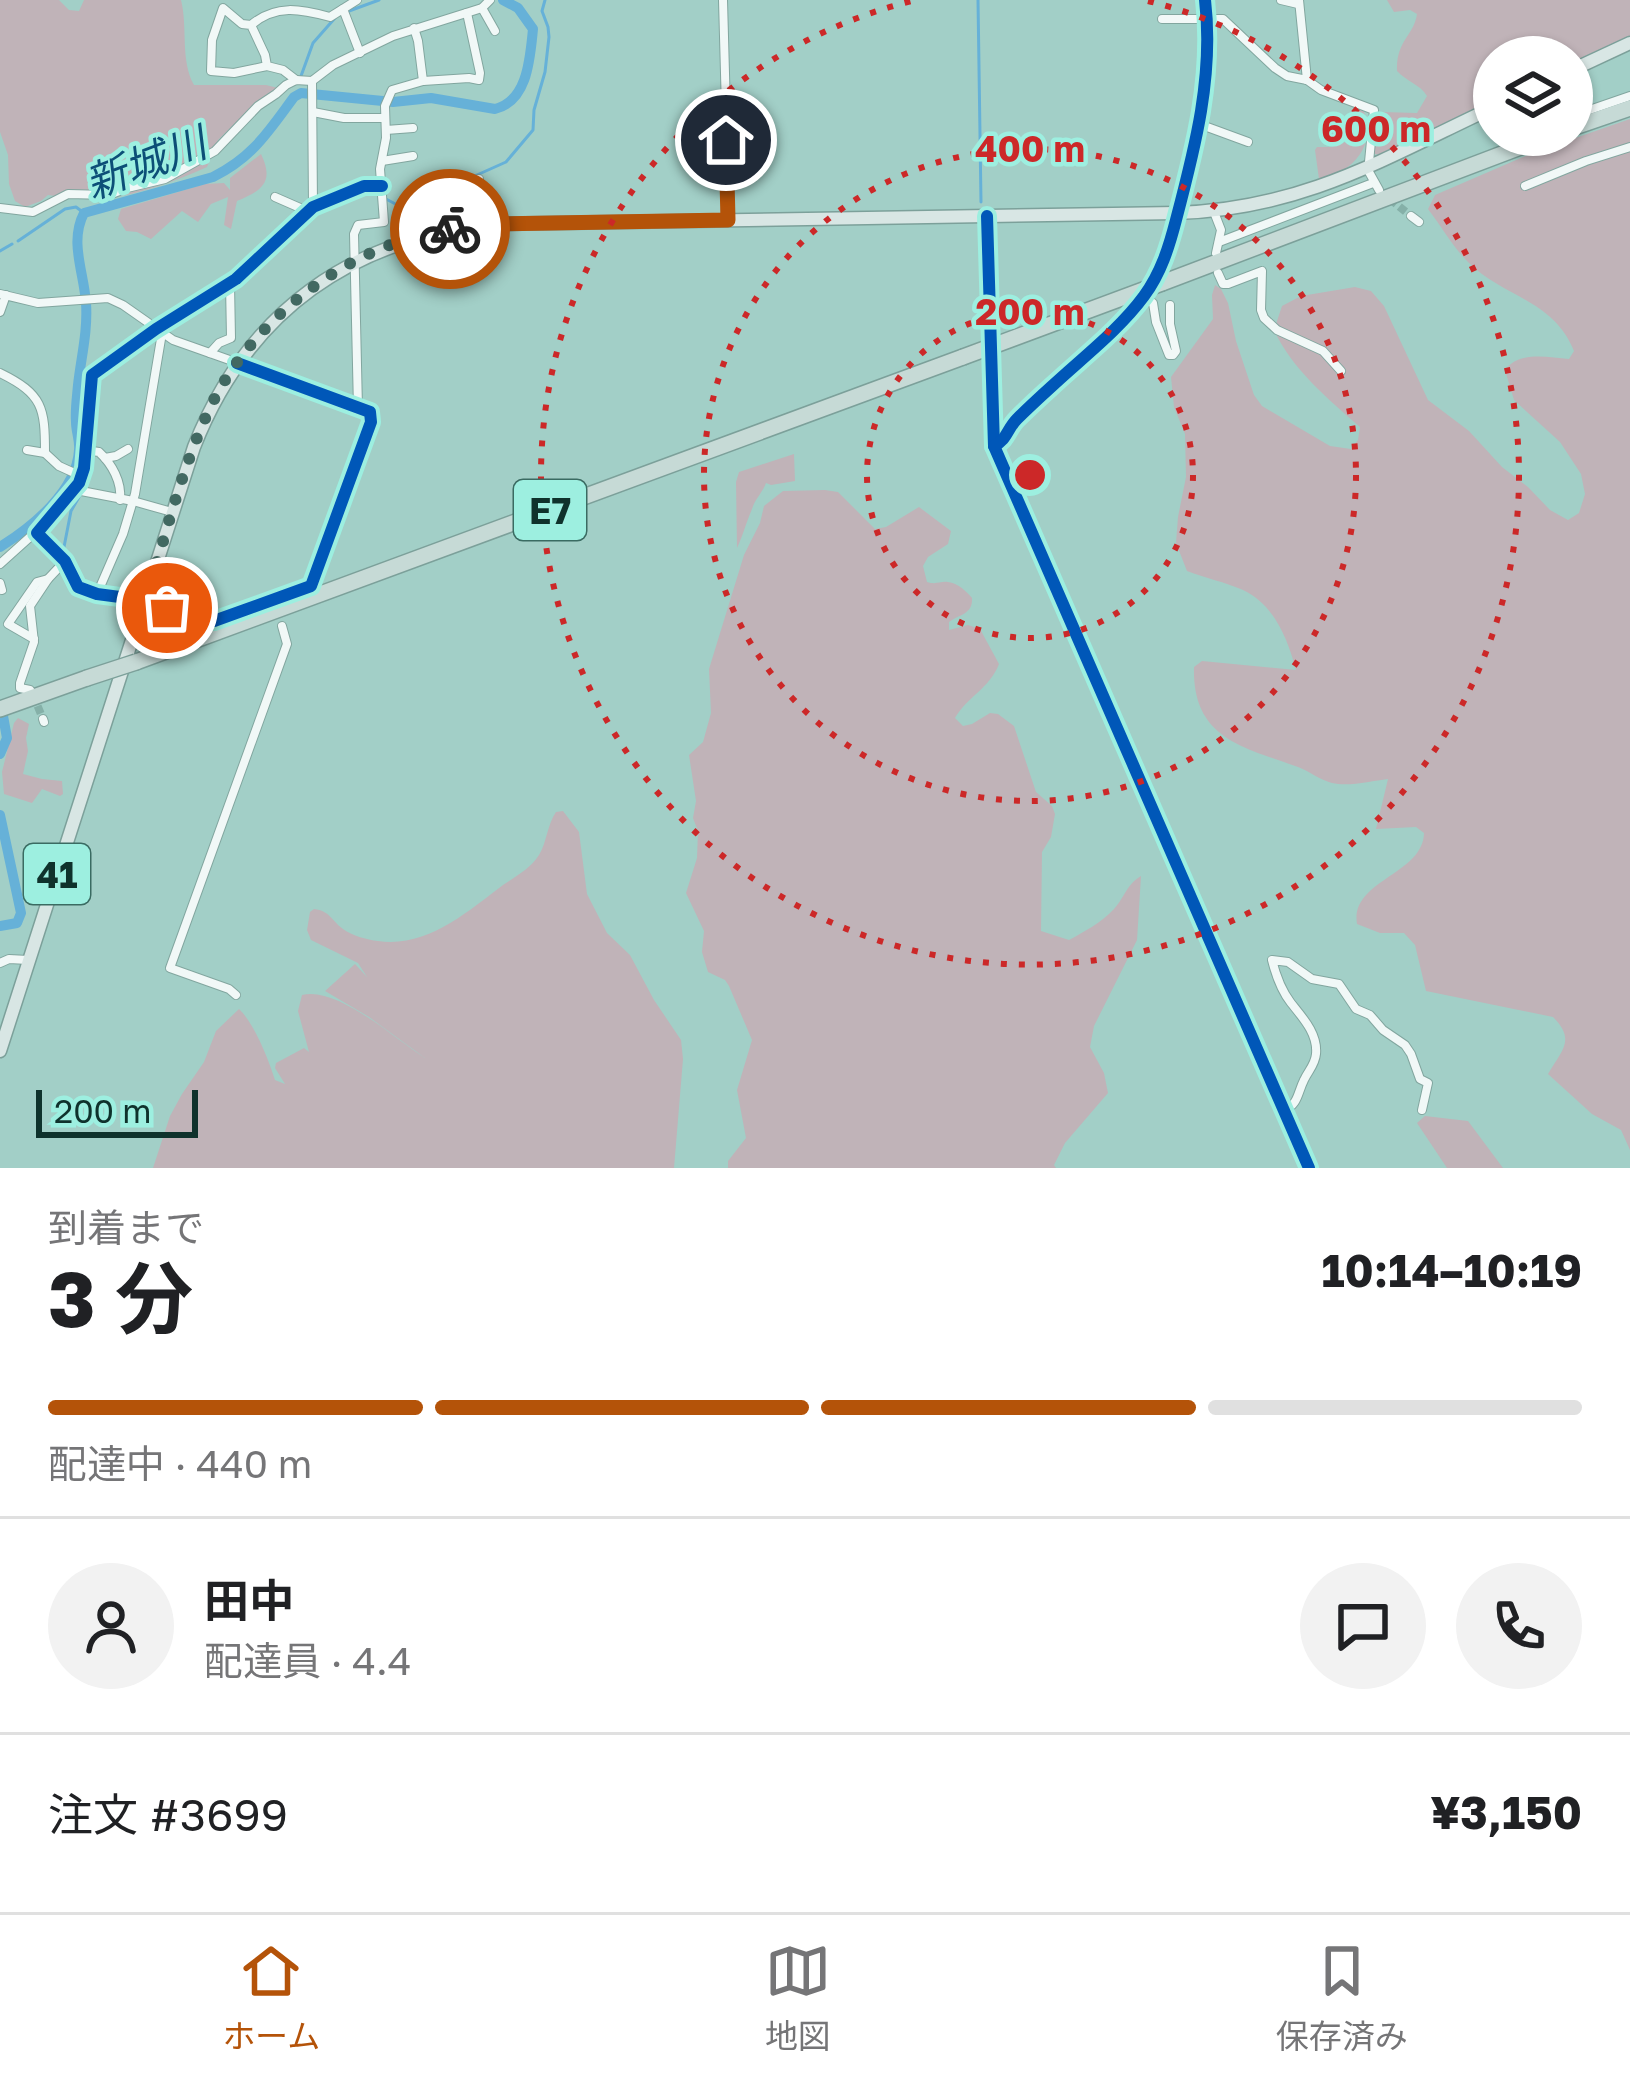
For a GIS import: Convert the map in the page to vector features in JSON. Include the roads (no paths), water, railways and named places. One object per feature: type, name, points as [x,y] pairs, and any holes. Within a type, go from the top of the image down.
[{"type":"highway","points":[[1593,121],[1630,109]]},
{"type":"highway","name":"E7","points":[[0,709],[1162,284],[1497,156]]},
{"type":"main road","points":[[1593,60],[1630,43]]},
{"type":"main road","name":"41","points":[[0,1051],[210,407],[254,340],[323,281],[388,247],[478,226],[1214,212],[1327,186],[1473,116]]},
{"type":"street","points":[[311,209],[314,98],[307,81],[267,65],[234,73],[211,71],[212,40],[226,5],[242,24],[250,25],[286,8],[330,17],[345,13],[356,0]]},
{"type":"street","points":[[723,0],[728,220]]},
{"type":"street","points":[[994,446],[1004,441],[1015,420],[1117,326],[1160,271],[1199,124],[1204,93],[1204,0]]},
{"type":"street","points":[[1281,0],[1299,2],[1306,80]]},
{"type":"street","points":[[0,208],[33,212],[68,194],[109,195],[165,179],[215,152],[258,106],[414,28],[486,4],[495,32]]},
{"type":"street","points":[[358,408],[354,234],[358,225],[384,222],[385,106],[399,87],[479,80],[467,12]]},
{"type":"street","points":[[345,13],[361,53]]},
{"type":"street","points":[[1162,19],[1223,19],[1287,76],[1374,110],[1369,167],[1376,186],[1217,248],[1221,230],[1214,212]]},
{"type":"street","points":[[250,25],[267,65]]},
{"type":"street","points":[[414,28],[423,82]]},
{"type":"street","points":[[1593,108],[1630,95]]},
{"type":"street","points":[[314,112],[384,118]]},
{"type":"street","points":[[1199,124],[1248,142]]},
{"type":"street","points":[[386,130],[413,128]]},
{"type":"street","points":[[1526,186],[1630,147]]},
{"type":"street","points":[[382,160],[413,156]]},
{"type":"street","points":[[478,226],[479,179]]},
{"type":"street","points":[[0,564],[37,533],[75,490],[85,450],[92,375],[247,270],[311,209],[364,186],[382,186]]},
{"type":"street","points":[[275,197],[311,209]]},
{"type":"street","points":[[987,216],[994,446],[1309,1168]]},
{"type":"street","points":[[1218,273],[1223,284],[1228,284],[1262,271],[1264,318],[1277,330],[1323,351],[1341,370]]},
{"type":"street","points":[[210,353],[230,338],[230,282]]},
{"type":"street","points":[[0,312],[3,294],[38,303],[99,297],[116,301],[159,331],[370,412],[372,418],[311,586],[272,602],[214,620],[97,594],[78,587],[64,561],[37,533]]},
{"type":"street","points":[[1143,297],[1153,303],[1168,355],[1176,351],[1170,304]]},
{"type":"street","points":[[97,594],[133,501],[159,331]]},
{"type":"street","points":[[0,373],[27,390],[43,408],[45,453]]},
{"type":"street","points":[[105,458],[128,449]]},
{"type":"street","points":[[27,450],[45,453],[80,475]]},
{"type":"street","points":[[85,450],[105,458],[120,486],[120,500]]},
{"type":"street","points":[[75,490],[173,512]]},
{"type":"street","points":[[26,697],[30,690],[20,688],[20,683],[34,639],[30,606],[64,561]]},
{"type":"street","points":[[34,639],[4,622],[37,582],[47,579]]},
{"type":"street","points":[[236,995],[170,968],[287,644],[282,626]]},
{"type":"street","points":[[0,963],[30,960]]},
{"type":"street","points":[[1284,1111],[1294,1106],[1317,1052],[1303,1015],[1278,982],[1272,960],[1288,962],[1312,979],[1339,984],[1356,1009],[1370,1015],[1405,1046],[1420,1078],[1428,1083],[1422,1110]]},
{"type":"waterway","points":[[349,11],[379,0]]},
{"type":"waterway","name":"新城川","points":[[0,547],[51,506],[76,465],[76,408],[86,313],[78,235],[84,213],[213,177],[249,152],[301,93],[393,102],[431,98],[495,109],[506,104],[525,77],[533,29],[518,8],[503,0]]},
{"type":"waterway","points":[[386,199],[403,208],[506,162],[533,130],[549,37],[542,11],[545,0]]},
{"type":"waterway","points":[[978,0],[981,202]]},
{"type":"waterway","points":[[301,76],[313,43],[335,18]]},
{"type":"waterway","points":[[18,241],[65,209],[76,207],[84,213]]},
{"type":"waterway","points":[[313,213],[319,209]]},
{"type":"waterway","points":[[981,229],[984,342]]},
{"type":"waterway","points":[[0,251],[12,244]]},
{"type":"waterway","points":[[985,358],[985,374]]},
{"type":"waterway","points":[[63,552],[71,511],[79,497]]},
{"type":"waterway","name":"新城川","points":[[0,754],[7,738],[1,705]]},
{"type":"waterway","name":"新城川","points":[[0,815],[21,913],[17,923],[0,926]]},
{"type":"tunnel","points":[[1390,199],[1411,216]]},
{"type":"tunnel","points":[[33,695],[43,719]]}]
